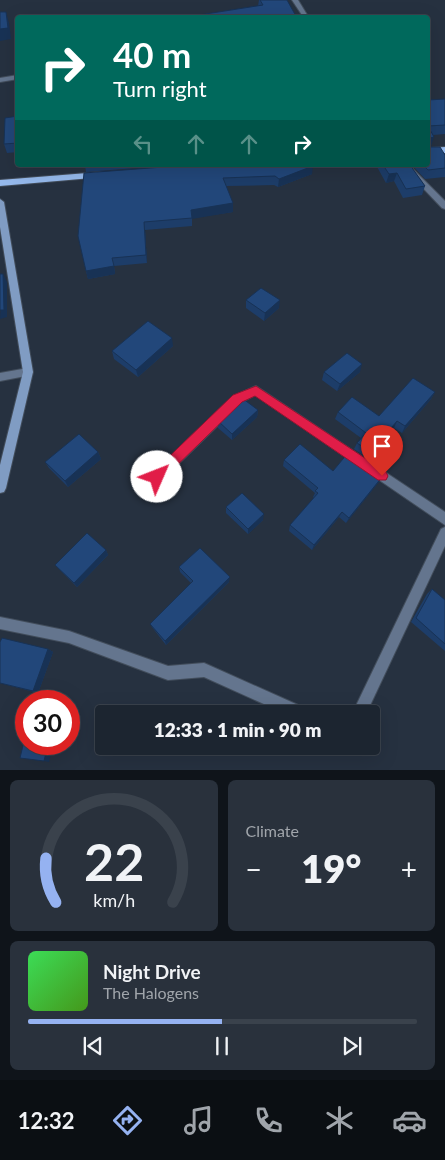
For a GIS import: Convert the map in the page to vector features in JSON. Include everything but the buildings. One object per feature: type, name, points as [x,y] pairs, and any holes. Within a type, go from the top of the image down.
[{"type":"main road","points":[[430,151],[445,150]]},
{"type":"main road","points":[[0,183],[107,175]]},
{"type":"street","points":[[295,0],[305,15]]},
{"type":"street","points":[[0,80],[15,78]]},
{"type":"street","points":[[407,167],[434,198],[445,206]]},
{"type":"street","points":[[0,202],[28,372],[0,488]]},
{"type":"street","points":[[0,377],[28,372]]},
{"type":"street","points":[[157,477],[238,399],[256,390],[445,519]]},
{"type":"street","points":[[362,705],[445,533]]},
{"type":"street","points":[[0,623],[69,638],[168,673],[204,670],[282,705]]},
{"type":"route","points":[[157,477],[238,399],[256,390],[382,476]]}]
